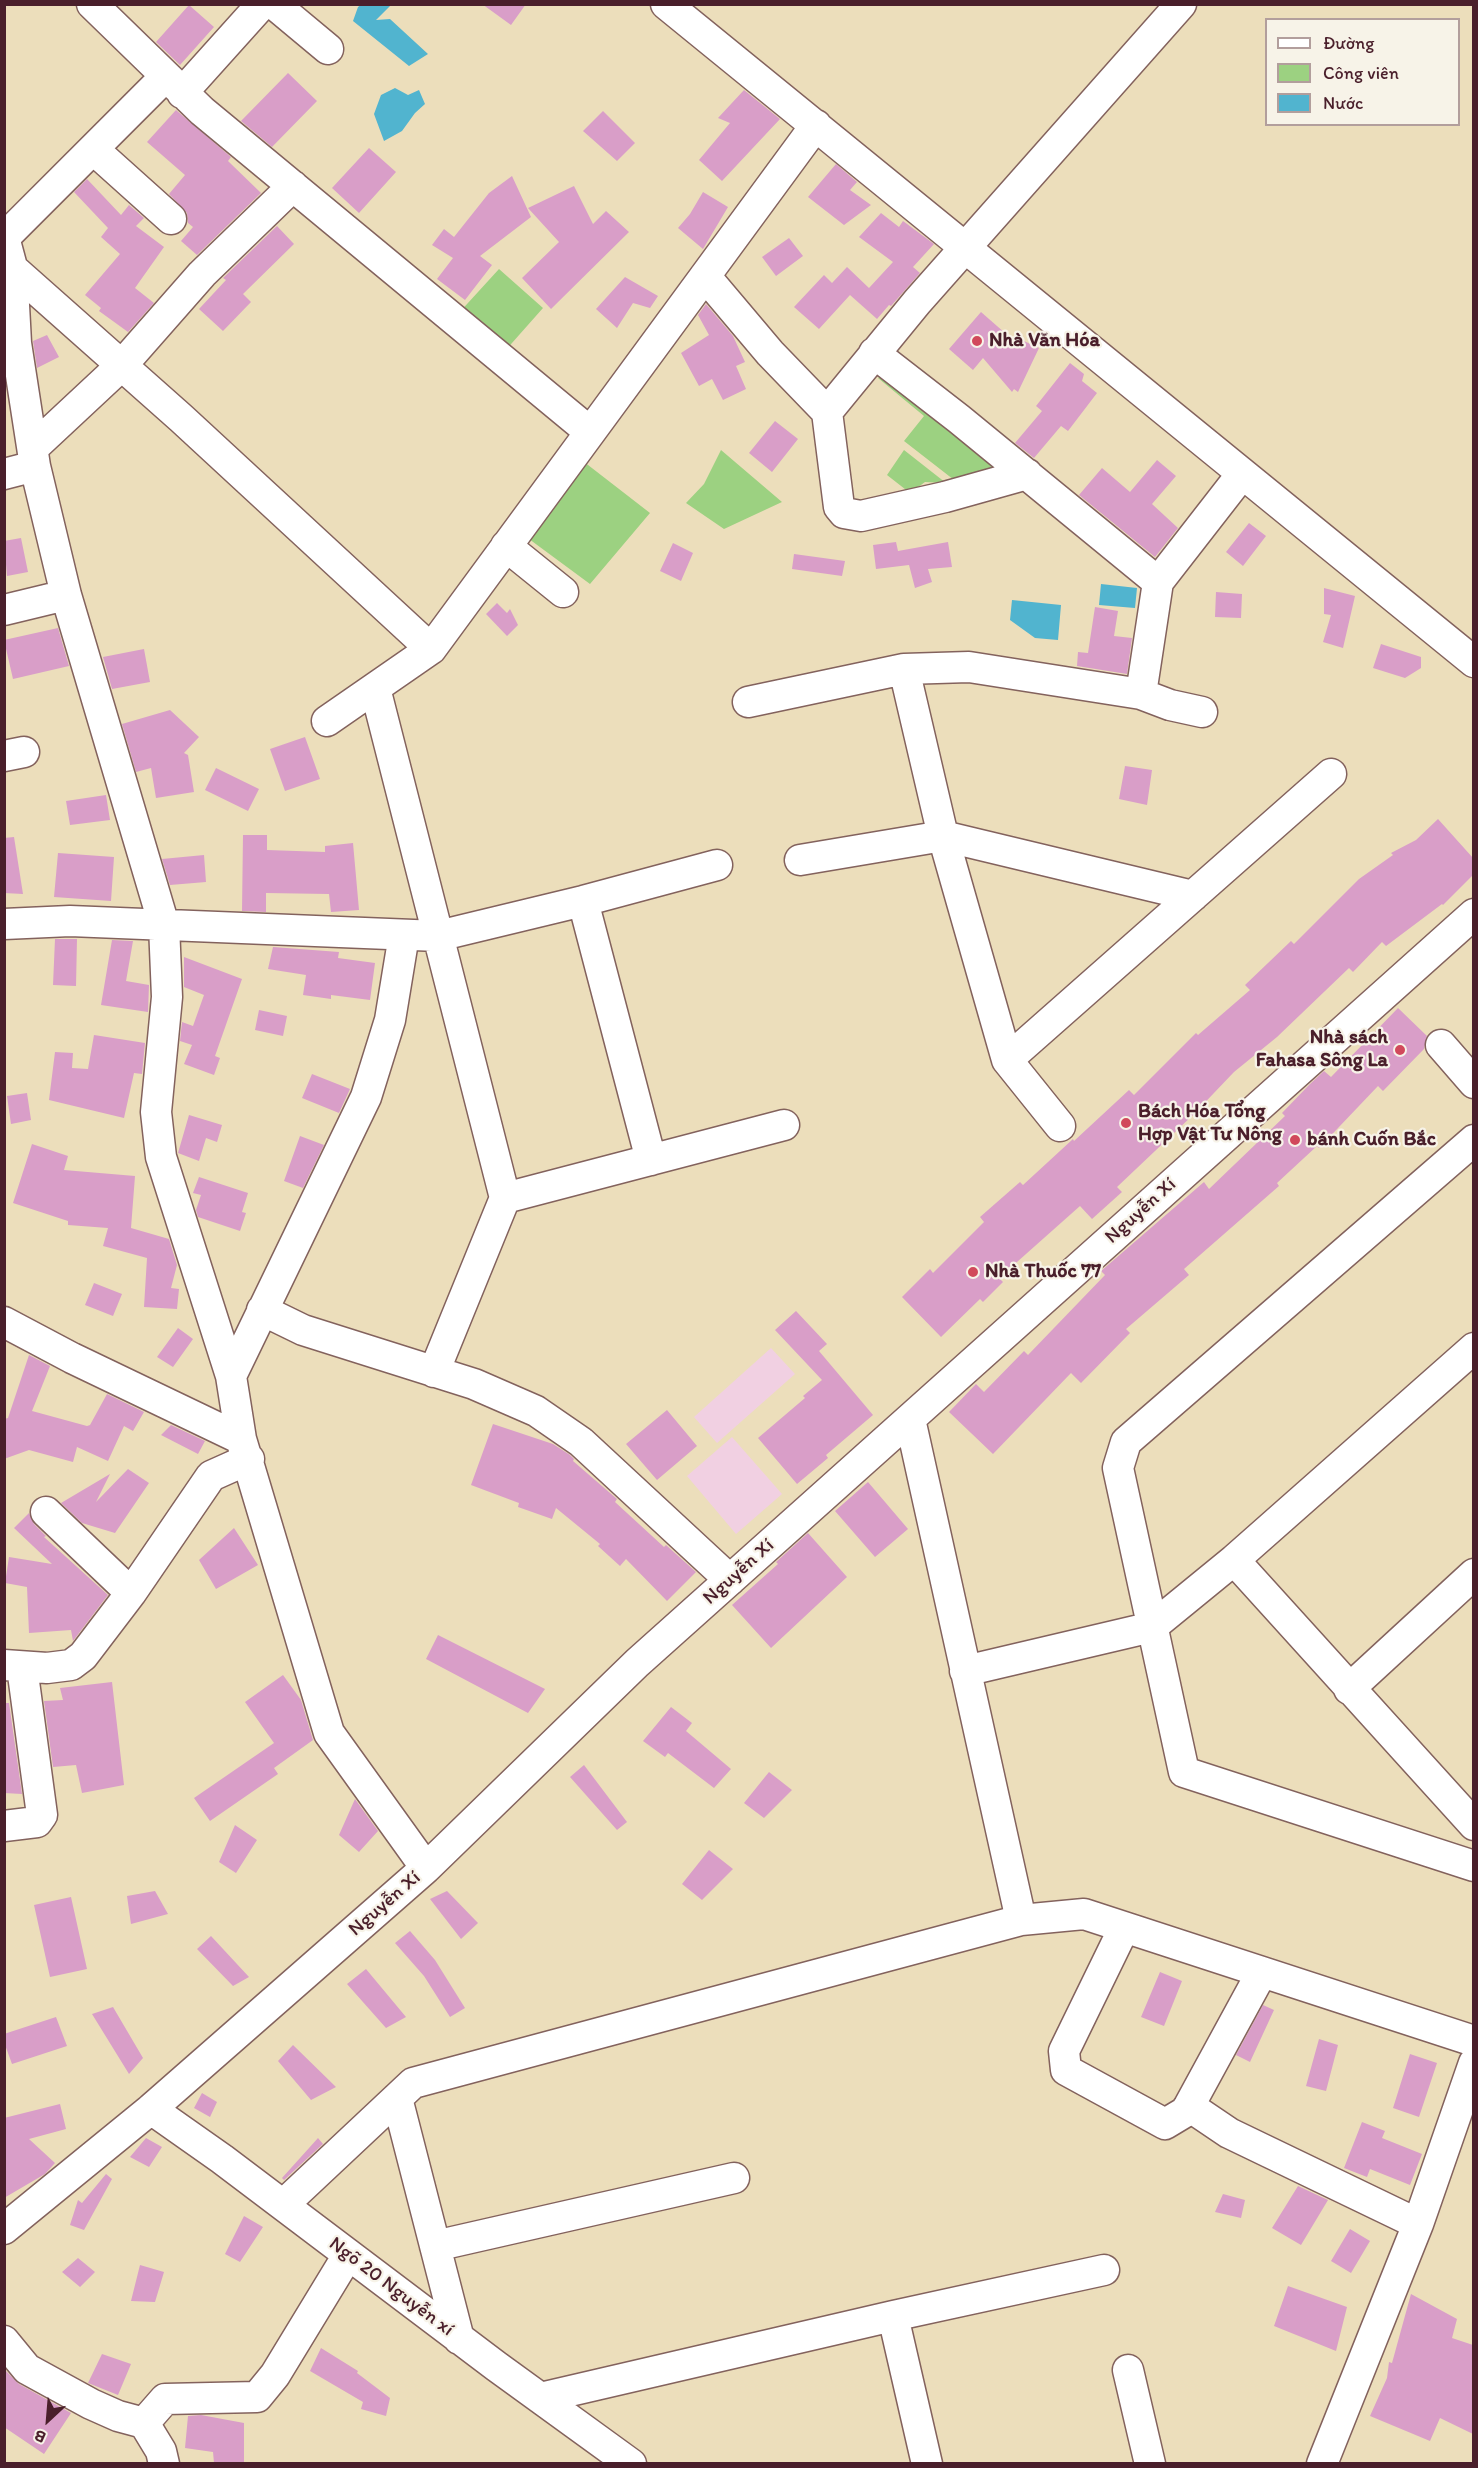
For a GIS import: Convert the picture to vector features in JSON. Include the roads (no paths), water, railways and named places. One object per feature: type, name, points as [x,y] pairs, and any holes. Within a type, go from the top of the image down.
[{"type":"street","points":[[92,4],[174,85],[590,432]]},
{"type":"street","points":[[262,4],[174,85],[93,149],[4,237],[8,264],[10,344],[66,595],[164,925],[167,997],[156,1112],[161,1157],[231,1376],[245,1449],[329,1733],[426,1868]]},
{"type":"street","points":[[274,4],[327,49]]},
{"type":"street","points":[[666,4],[1473,662]]},
{"type":"street","points":[[827,412],[874,353],[965,248],[1181,4]]},
{"type":"street","points":[[327,721],[431,649],[816,125]]},
{"type":"street","points":[[93,149],[171,219]]},
{"type":"street","points":[[4,474],[34,457],[122,365],[202,274],[293,186]]},
{"type":"street","points":[[8,264],[122,365],[431,649]]},
{"type":"street","points":[[705,276],[771,353],[827,412],[839,507],[850,516],[861,516],[945,497],[1027,474]]},
{"type":"street","points":[[874,353],[1027,474],[1158,582]]},
{"type":"street","points":[[1142,694],[1158,582],[1242,474]]},
{"type":"street","points":[[506,546],[563,592]]},
{"type":"street","points":[[4,610],[66,595]]},
{"type":"street","points":[[748,702],[904,669],[969,667],[1142,694],[1170,705],[1202,712]]},
{"type":"street","points":[[904,669],[943,836],[1007,1060],[1060,1126]]},
{"type":"street","points":[[375,688],[505,1198],[434,1372]]},
{"type":"street","points":[[1007,1060],[1331,774]]},
{"type":"street","points":[[800,860],[943,836],[1193,896]]},
{"type":"street","points":[[4,924],[70,921],[438,936],[583,901],[717,865]]},
{"type":"street","points":[[583,901],[651,1160]]},
{"type":"street","name":"Nguyễn Xí","points":[[4,2229],[152,2109],[426,1868],[637,1663],[1473,914]]},
{"type":"street","points":[[231,1376],[366,1097],[390,1020],[404,935]]},
{"type":"street","points":[[1442,1046],[1473,1083]]},
{"type":"street","points":[[505,1198],[784,1125]]},
{"type":"street","points":[[1473,1140],[1126,1442],[1118,1468],[1184,1772],[1473,1866]]},
{"type":"street","points":[[262,1310],[303,1330],[474,1384],[536,1411],[581,1442],[730,1580]]},
{"type":"street","points":[[4,1323],[245,1449]]},
{"type":"street","points":[[965,1671],[1152,1627],[1234,1560],[1473,1348]]},
{"type":"street","points":[[910,1419],[1021,1920]]},
{"type":"street","points":[[4,1826],[37,1822],[42,1815],[13,1666],[47,1668],[71,1665],[83,1656],[131,1593],[211,1476],[245,1449]]},
{"type":"street","points":[[46,1512],[131,1593]]},
{"type":"street","points":[[1234,1560],[1473,1825]]},
{"type":"street","points":[[1349,1689],[1473,1574]]},
{"type":"street","points":[[283,2205],[413,2083],[1021,1920],[1084,1914],[1473,2041]]},
{"type":"street","points":[[1124,1928],[1064,2051],[1066,2070],[1165,2124],[1185,2112],[1189,2106],[1262,1972]]},
{"type":"street","points":[[1322,2463],[1418,2224],[1473,2063]]},
{"type":"street","points":[[397,2098],[459,2338]]},
{"type":"street","points":[[1189,2106],[1229,2133],[1418,2224]]},
{"type":"street","name":"Ngõ 20 Nguyễn xí","points":[[152,2109],[540,2398],[631,2463]]},
{"type":"street","points":[[435,2246],[734,2178]]},
{"type":"street","points":[[144,2423],[165,2399],[257,2397],[275,2375],[348,2255]]},
{"type":"street","points":[[540,2398],[893,2316],[1104,2270]]},
{"type":"street","points":[[893,2316],[927,2463]]},
{"type":"street","points":[[4,2341],[27,2369],[91,2404],[118,2416],[144,2423],[161,2451],[164,2463]]},
{"type":"street","points":[[1128,2370],[1150,2463]]},
{"type":"water","points":[[362,4],[391,5],[376,20],[390,19],[428,54],[409,66],[353,21],[358,7]]},
{"type":"water","points":[[395,88],[408,95],[419,90],[425,104],[402,131],[384,141],[374,114],[381,95]]},
{"type":"water","points":[[1101,584],[1137,588],[1135,608],[1099,605]]},
{"type":"water","points":[[1012,600],[1061,605],[1058,640],[1035,638],[1010,620]]},
{"type":"place","name":"Nhà Văn Hóa","points":[[977,341]]},
{"type":"place","name":"Nhà sách Fahasa Sông La","points":[[1400,1050]]},
{"type":"place","name":"Bách Hóa Tổng Hợp Vật Tư Nông","points":[[1126,1123]]},
{"type":"place","name":"bánh Cuốn Bắc","points":[[1295,1140]]},
{"type":"place","name":"Nhà Thuốc 77","points":[[973,1272]]}]
